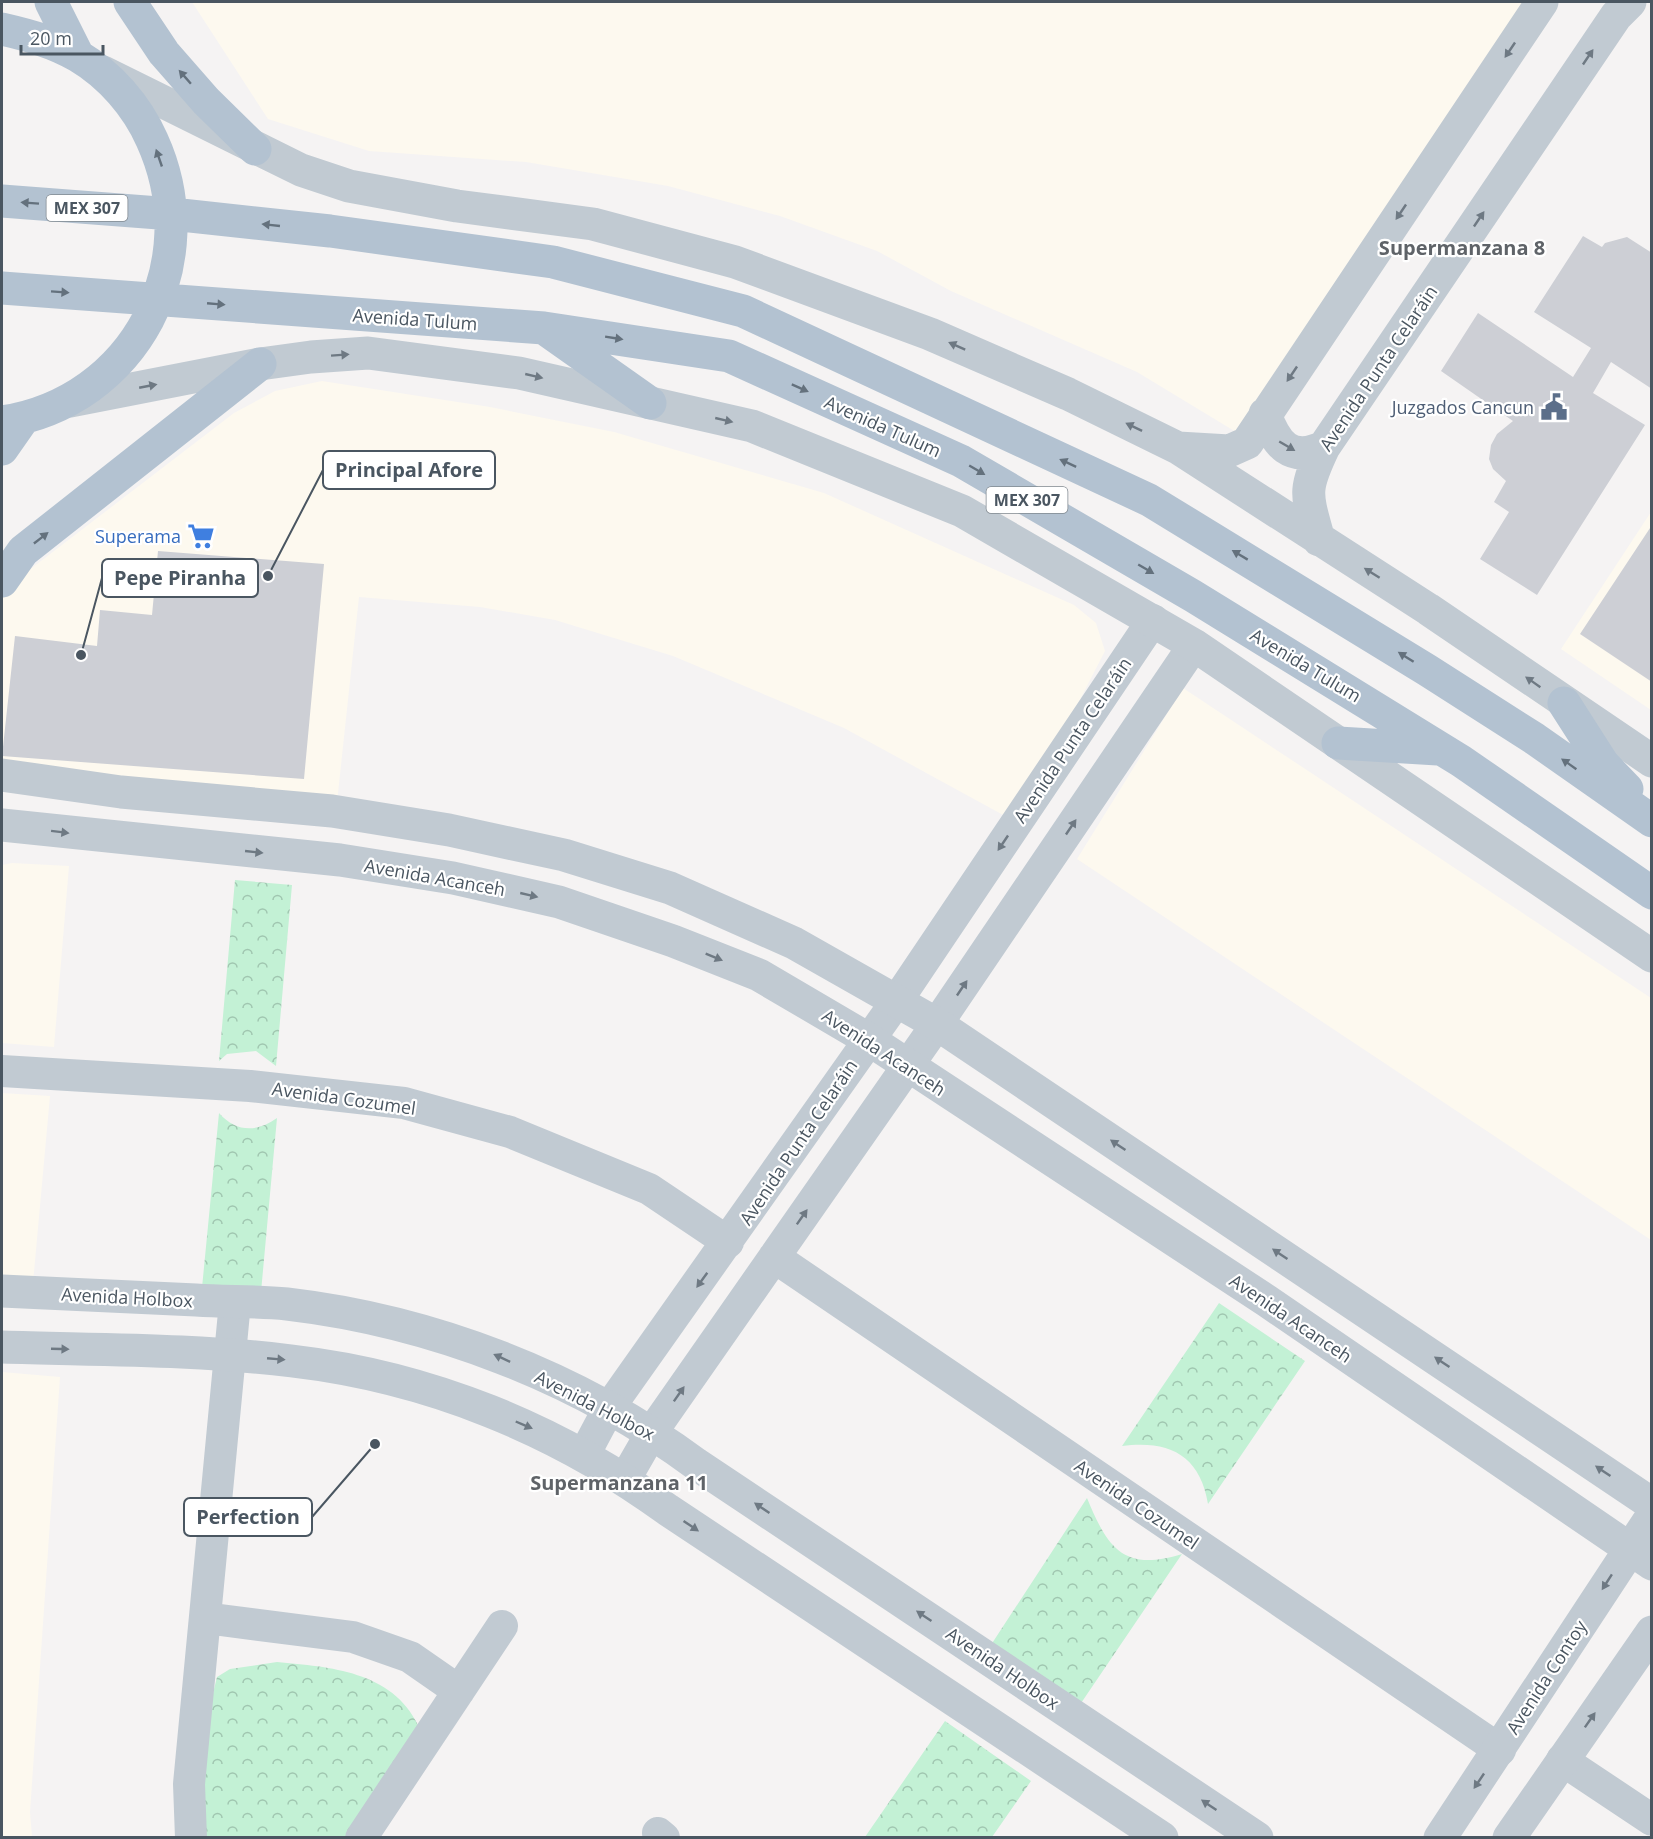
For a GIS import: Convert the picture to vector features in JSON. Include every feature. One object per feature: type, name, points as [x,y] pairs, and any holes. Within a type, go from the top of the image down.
[{"type":"main road","points":[[51,2],[86,62]]},
{"type":"main road","points":[[130,2],[164,53],[206,101],[255,149]]},
{"type":"main road","points":[[2,29],[36,36],[86,62],[129,101],[146,127],[162,164],[172,214],[168,266],[158,300],[143,329],[118,362],[96,384],[70,401],[12,421],[2,449]]},
{"type":"main road","name":"MEX 307","points":[[2,201],[172,214],[330,231],[553,262],[743,311],[1149,500],[1427,670],[1535,739],[1652,822]]},
{"type":"main road","name":"Avenida Tulum","points":[[2,288],[544,328],[729,356],[961,461],[1192,596],[1443,749],[1652,893]]},
{"type":"main road","points":[[544,328],[650,403]]},
{"type":"main road","points":[[2,581],[23,551],[260,364]]},
{"type":"main road","points":[[1564,703],[1604,764],[1652,814]]},
{"type":"main road","points":[[1338,743],[1443,749]]},
{"type":"street","points":[[1178,448],[1229,451],[1247,443],[1542,2]]},
{"type":"street","name":"Avenida Punta Celaráin","points":[[1319,540],[1308,499],[1308,480],[1324,447],[1621,6]]},
{"type":"street","points":[[86,62],[255,149],[301,170],[349,186],[457,206],[593,224],[735,262],[930,334],[1068,394],[1178,448],[1428,609],[1652,761]]},
{"type":"street","name":"Avenida Tulum","points":[[70,401],[260,364],[368,353],[519,373],[752,426],[962,511],[1153,620],[1194,645],[1652,956]]},
{"type":"street","points":[[1265,414],[1274,438],[1288,450],[1308,454],[1324,447]]},
{"type":"street","name":"Avenida Punta Celaráin","points":[[584,1455],[609,1408],[729,1242],[868,1039],[896,1002],[1153,620]]},
{"type":"street","points":[[625,1479],[652,1432],[938,1024],[1194,645]]},
{"type":"street","points":[[2,775],[121,792],[332,812],[449,830],[564,855],[670,888],[794,942],[938,1024],[1652,1504]]},
{"type":"street","name":"Avenida Acanceh","points":[[2,825],[340,860],[453,878],[559,902],[673,940],[759,975],[868,1039],[907,1067],[1267,1301],[1640,1557]]},
{"type":"street","name":"Avenida Cozumel","points":[[2,1071],[250,1086],[405,1104],[510,1132],[650,1189],[729,1242]]},
{"type":"street","name":"Avenida Cozumel","points":[[774,1257],[1500,1750]]},
{"type":"street","name":"Avenida Holbox","points":[[2,1291],[286,1304],[391,1323],[490,1353],[609,1408],[652,1432],[696,1464],[1257,1838]]},
{"type":"street","points":[[191,1838],[189,1784],[235,1302]]},
{"type":"street","points":[[2,1347],[230,1356],[293,1361],[389,1379],[484,1407],[584,1455],[625,1479],[668,1510],[1162,1838]]},
{"type":"street","name":"Avenida Contoy","points":[[1440,1838],[1500,1750],[1640,1557],[1652,1516]]},
{"type":"street","points":[[205,1618],[353,1637],[410,1657],[459,1691]]},
{"type":"street","points":[[361,1838],[502,1626]]},
{"type":"street","points":[[1509,1838],[1652,1632]]},
{"type":"street","points":[[1562,1760],[1652,1820]]},
{"type":"shaded area","points":[[192,2],[1534,2],[1236,432],[1137,372],[951,291],[877,251],[780,216],[668,186],[526,162],[369,151],[268,119]]},
{"type":"shaded area","points":[[322,381],[490,407],[614,432],[824,493],[1074,605],[1096,623],[1105,651],[1073,713],[1005,816],[844,728],[673,656],[555,620],[480,607],[359,597],[336,812],[2,772],[2,597],[11,584],[234,413],[275,391]]},
{"type":"shaded area","points":[[1651,512],[1651,710],[1561,649]]},
{"type":"shaded area","points":[[1183,688],[1651,998],[1651,1240],[1077,859]]},
{"type":"shaded area","points":[[12,863],[69,866],[54,1047],[2,1043],[2,865]]},
{"type":"shaded area","points":[[2,1093],[50,1096],[33,1283],[2,1277]]},
{"type":"shaded area","points":[[2,1372],[60,1377],[30,1812],[32,1837],[2,1837]]},
{"type":"green space","points":[[235,880],[292,885],[276,1066],[256,1051],[227,1054],[219,1061]]},
{"type":"green space","points":[[219,1113],[232,1124],[246,1128],[261,1126],[277,1118],[260,1303],[201,1298]]},
{"type":"green space","points":[[1219,1303],[1305,1361],[1208,1504],[1198,1473],[1180,1454],[1154,1446],[1122,1446]]},
{"type":"green space","points":[[1087,1498],[1103,1531],[1121,1552],[1132,1558],[1146,1560],[1182,1554],[1075,1712],[987,1651]]},
{"type":"green space","points":[[277,1662],[338,1670],[376,1683],[392,1693],[407,1707],[418,1725],[350,1837],[203,1838],[206,1737],[217,1677],[230,1669]]},
{"type":"green space","points":[[945,1721],[1031,1781],[992,1837],[865,1837]]},
{"type":"building","name":"Juzgados Cancun","points":[[1583,236],[1602,247],[1605,243],[1627,237],[1652,253],[1652,389],[1611,362],[1593,393],[1645,425],[1537,595],[1480,559],[1509,512],[1494,502],[1506,481],[1493,469],[1489,459],[1491,445],[1497,434],[1513,421],[1441,371],[1478,313],[1573,377],[1591,348],[1534,312]]},
{"type":"building","points":[[1652,525],[1652,682],[1580,634]]},
{"type":"building","points":[[158,551],[324,564],[304,779],[2,756],[15,636],[97,646],[100,610],[152,615]]},
{"type":"place","name":"Juzgados Cancun","points":[[1554,407]]},
{"type":"place","name":"Superama","points":[[201,536]]},
{"type":"place","name":"Principal Afore","points":[[268,576]]},
{"type":"place","name":"Pepe Piranha","points":[[81,655]]},
{"type":"place","name":"Perfection","points":[[375,1444]]},
{"type":"district","name":"Supermanzana 8","points":[[1462,247]]},
{"type":"district","name":"Supermanzana 11","points":[[619,1482]]}]
